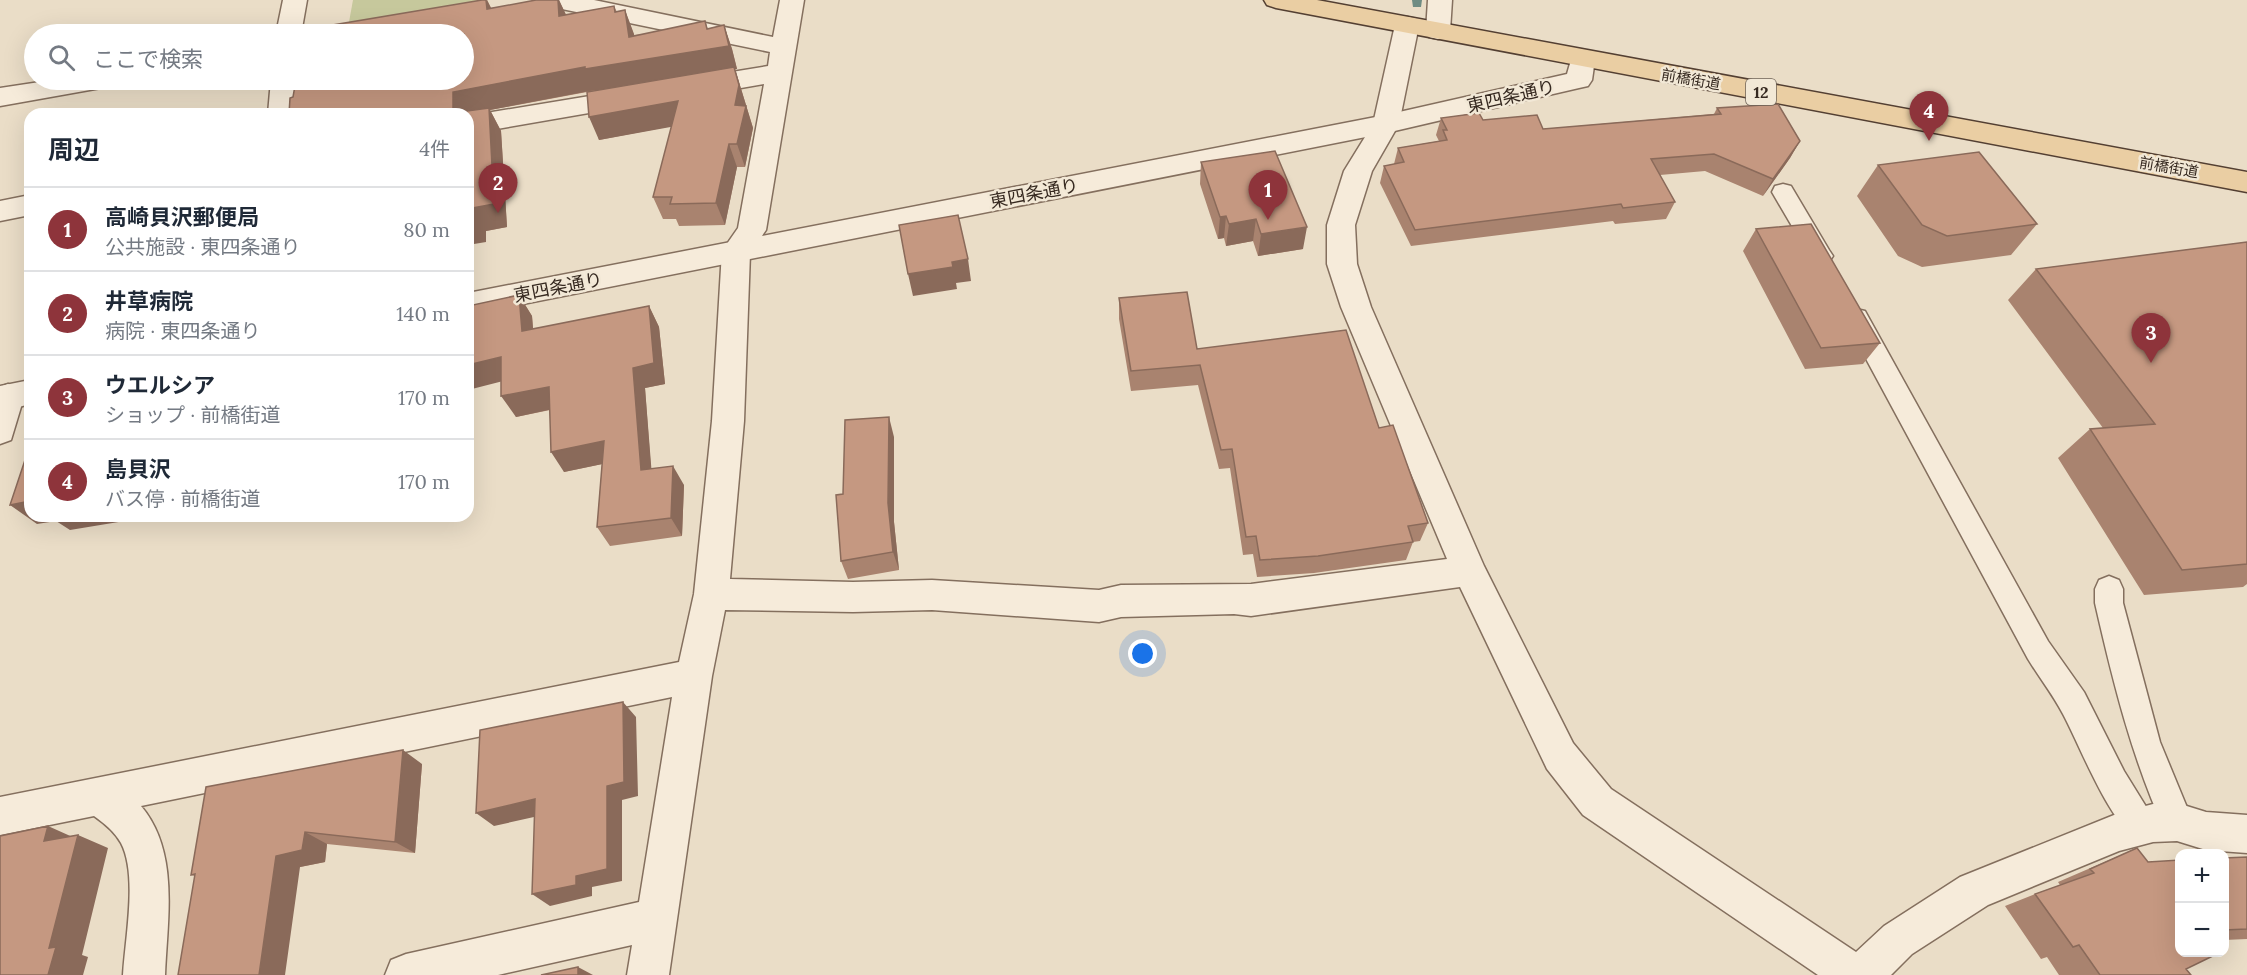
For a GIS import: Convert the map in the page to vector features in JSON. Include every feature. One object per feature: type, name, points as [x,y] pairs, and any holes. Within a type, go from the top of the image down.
[{"type":"main road","name":"前橋街道","points":[[1276,0],[2247,182]]},
{"type":"street","points":[[291,24],[295,0]]},
{"type":"street","points":[[648,975],[694,676],[711,594],[728,421],[736,251],[752,230],[792,0]]},
{"type":"street","points":[[1440,0],[1423,28],[1386,124],[1358,171],[1341,225],[1342,264],[1356,307],[1469,571],[1560,756],[1597,802],[1854,975]]},
{"type":"street","points":[[529,7],[560,1],[781,60]]},
{"type":"street","name":"東四条通り","points":[[474,303],[1386,124],[1579,80],[1582,59]]},
{"type":"street","points":[[474,124],[664,92],[781,60]]},
{"type":"street","points":[[0,96],[38,90]]},
{"type":"street","points":[[282,108],[283,90]]},
{"type":"street","points":[[0,211],[24,206]]},
{"type":"street","points":[[0,431],[13,396]]},
{"type":"street","points":[[711,594],[853,597],[932,595],[1098,606],[1121,601],[1234,598],[1251,600],[1469,571]]},
{"type":"street","points":[[0,816],[694,676]]},
{"type":"street","points":[[100,796],[123,815],[138,836],[146,868],[144,975]]},
{"type":"street","points":[[1861,975],[1899,940],[1974,891],[2119,832],[2160,824],[2247,834]]},
{"type":"street","points":[[406,975],[656,919]]},
{"type":"lane","points":[[1783,192],[1840,290],[2038,650],[2073,702],[2113,782],[2160,824]]},
{"type":"lane","points":[[2109,589],[2109,603],[2129,689],[2157,778],[2160,824]]},
{"type":"green space","points":[[353,0],[487,0],[385,24],[349,24]]},
{"type":"building","points":[[482,0],[486,0],[487,9],[536,0],[558,0],[559,16],[614,6],[615,12],[625,10],[629,37],[705,21],[707,29],[724,25],[729,46],[585,69],[585,67],[474,88],[474,24],[339,24]]},
{"type":"building","points":[[734,67],[739,85],[735,105],[746,106],[737,144],[729,144],[716,203],[670,204],[672,197],[653,197],[678,101],[589,117],[587,92]]},
{"type":"building","points":[[294,90],[464,90],[453,92],[453,108],[289,108],[290,98],[293,97]]},
{"type":"building","points":[[1778,104],[1800,141],[1773,179],[1714,154],[1651,159],[1675,202],[1623,208],[1621,204],[1415,230],[1384,166],[1404,162],[1398,148],[1447,140],[1443,130],[1447,130],[1441,118],[1479,113],[1483,120],[1537,115],[1543,129],[1721,114],[1717,108]]},
{"type":"building","points":[[489,108],[494,204],[474,208],[474,110]]},
{"type":"building","points":[[1275,151],[1307,227],[1261,234],[1256,219],[1229,224],[1226,216],[1220,217],[1201,162]]},
{"type":"building","points":[[1979,152],[2037,224],[1947,236],[1922,225],[1878,165]]},
{"type":"building","points":[[958,215],[968,259],[952,262],[953,267],[908,274],[899,225]]},
{"type":"building","points":[[1811,224],[1880,343],[1821,348],[1756,229]]},
{"type":"building","points":[[2247,242],[2247,564],[2182,570],[2090,429],[2155,424],[2036,269]]},
{"type":"building","points":[[1187,292],[1197,349],[1346,330],[1379,428],[1393,425],[1428,523],[1408,526],[1413,542],[1318,556],[1260,560],[1256,536],[1246,537],[1232,449],[1221,450],[1200,365],[1131,371],[1119,298]]},
{"type":"building","points":[[519,295],[522,331],[649,306],[654,363],[633,368],[641,470],[673,466],[671,518],[597,527],[604,441],[551,452],[549,387],[501,396],[501,357],[474,364],[474,305]]},
{"type":"building","points":[[889,417],[888,503],[893,552],[841,561],[836,495],[843,494],[845,420]]},
{"type":"building","points":[[24,463],[24,502],[10,505]]},
{"type":"building","points":[[623,702],[624,782],[607,786],[607,869],[576,876],[576,885],[532,894],[535,799],[476,813],[480,730]]},
{"type":"building","points":[[403,750],[395,842],[305,832],[302,850],[276,856],[259,975],[178,975],[195,874],[191,875],[206,787]]},
{"type":"building","points":[[48,826],[44,841],[78,835],[49,948],[56,947],[48,975],[0,975],[0,836]]},
{"type":"building","points":[[2137,848],[2148,862],[2175,860],[2175,957],[2211,957],[2186,969],[2191,975],[2100,975],[2079,945],[2073,947],[2035,894],[2094,873],[2090,869]]},
{"type":"building","points":[[2247,857],[2247,929],[2229,930],[2229,858]]},
{"type":"building","points":[[578,967],[578,975],[541,975]]},
{"type":"waterway","points":[[1417,0],[1417,5]]},
{"type":"place","name":"島貝沢","points":[[1929,141]]},
{"type":"place","name":"井草病院","points":[[498,213]]},
{"type":"place","name":"高崎貝沢郵便局","points":[[1268,220]]},
{"type":"place","name":"ウエルシア","points":[[2151,363]]}]
